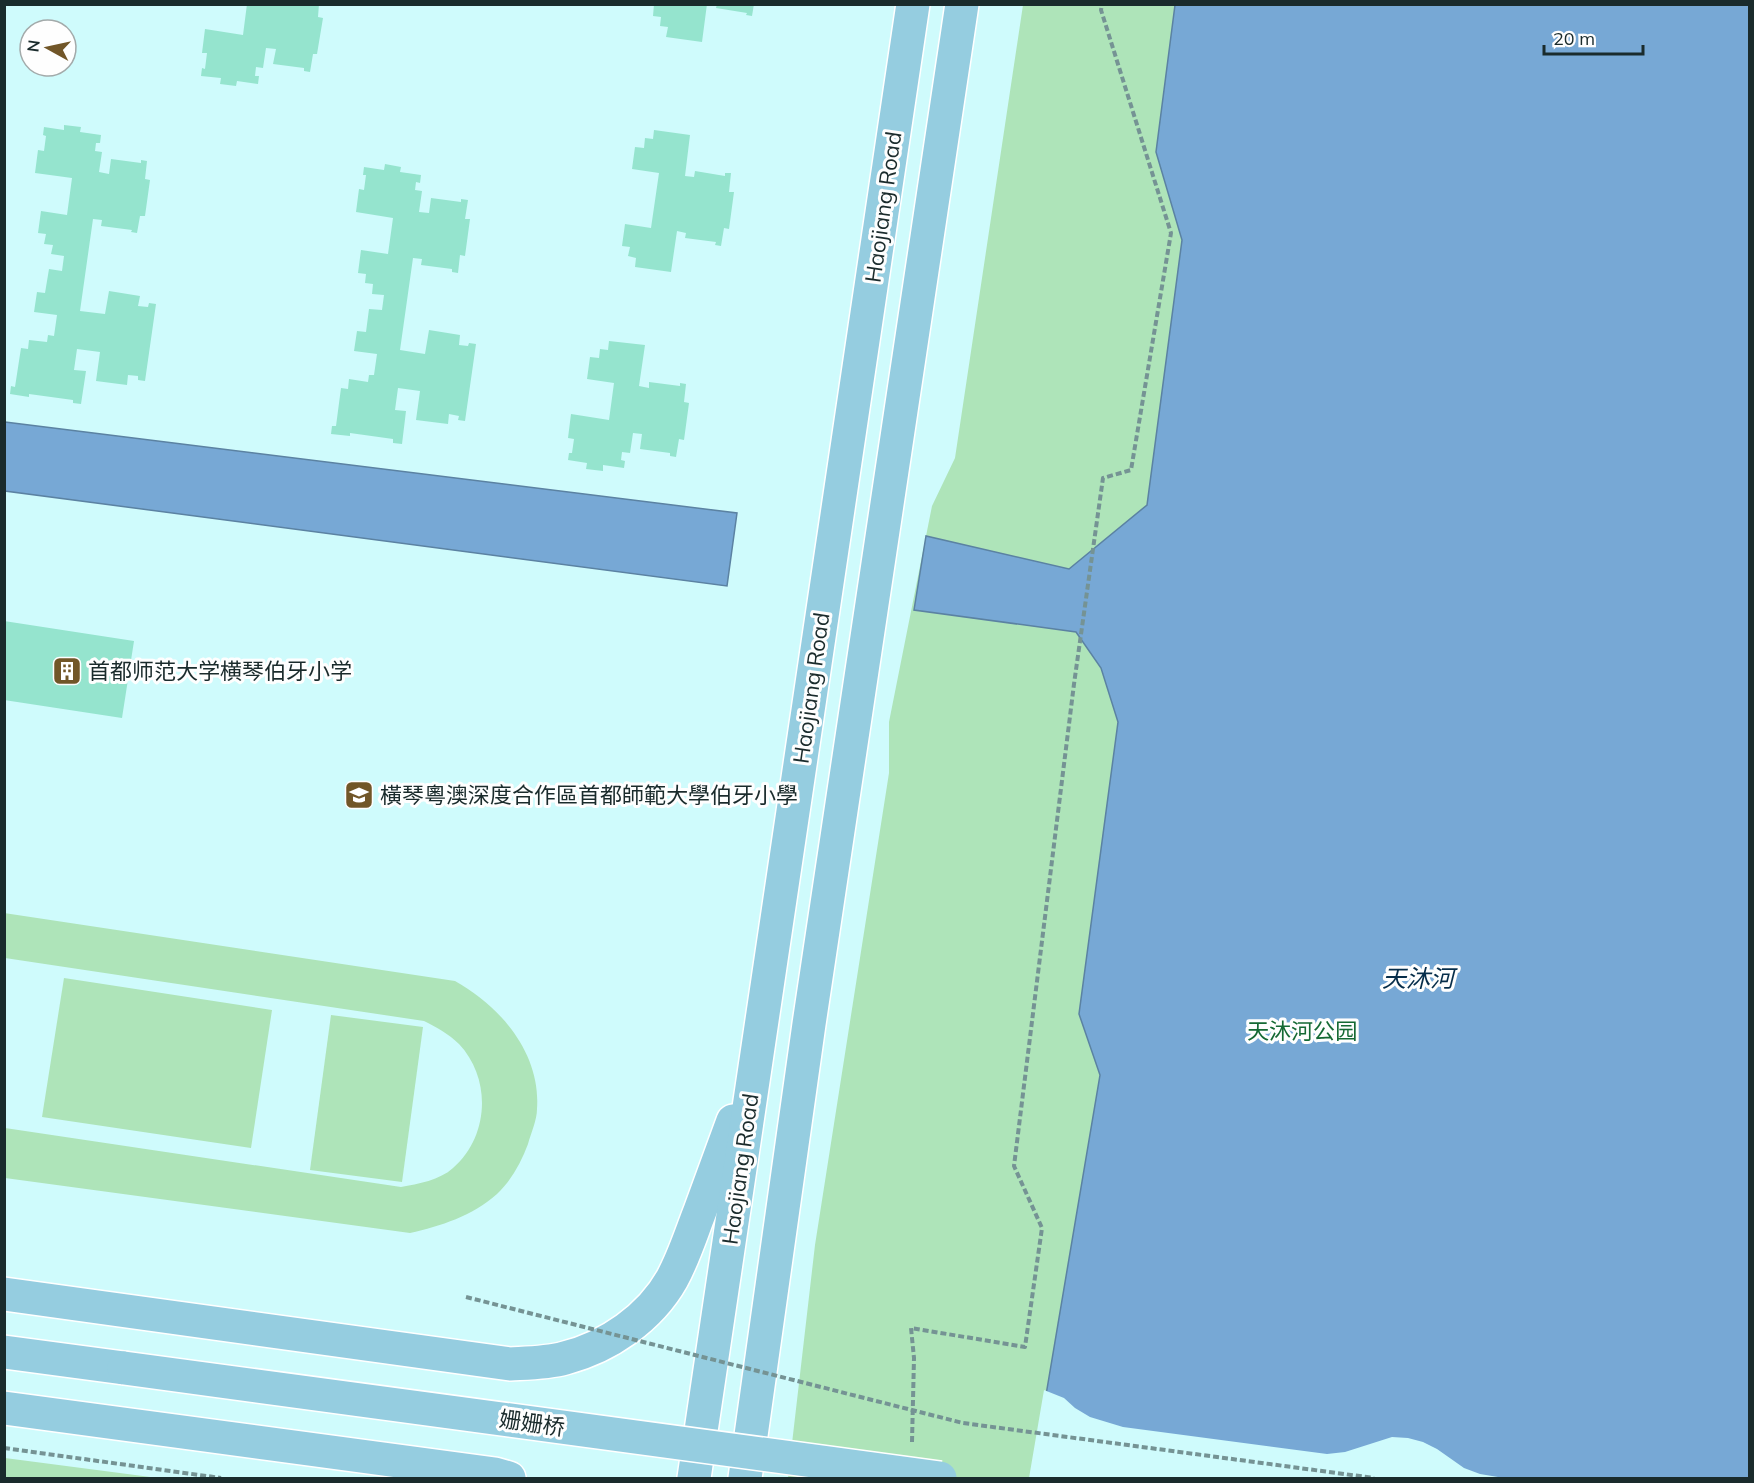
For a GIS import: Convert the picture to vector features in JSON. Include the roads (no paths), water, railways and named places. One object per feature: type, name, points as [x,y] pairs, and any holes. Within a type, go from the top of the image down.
[{"type":"main road","name":"Haojiang Road","points":[[694,1479],[913,4]]},
{"type":"main road","points":[[745,1479],[809,1024],[962,4]]},
{"type":"main road","points":[[4,1294],[510,1364],[538,1363],[590,1350],[628,1327],[655,1302],[671,1280],[683,1256],[756,1058]]},
{"type":"main road","name":"姗姗桥","points":[[4,1352],[940,1479]]},
{"type":"main road","points":[[4,1408],[495,1474],[509,1479]]},
{"type":"water","name":"天沐河","points":[[1175,5],[1749,5],[1749,1478],[1032,1478],[1100,1075],[1079,1014],[1118,722],[1101,668],[1076,632],[914,610],[926,536],[1069,569],[1147,505],[1182,240],[1156,152]]},
{"type":"water","points":[[5,422],[737,513],[727,586],[5,491]]},
{"type":"place","name":"首都师范大学横琴伯牙小学","points":[[67,671]]},
{"type":"place","name":"橫琴粵澳深度合作區首都師範大學伯牙小學","points":[[359,795]]},
{"type":"park label","name":"天沐河公园","points":[[1302,1031]]}]
